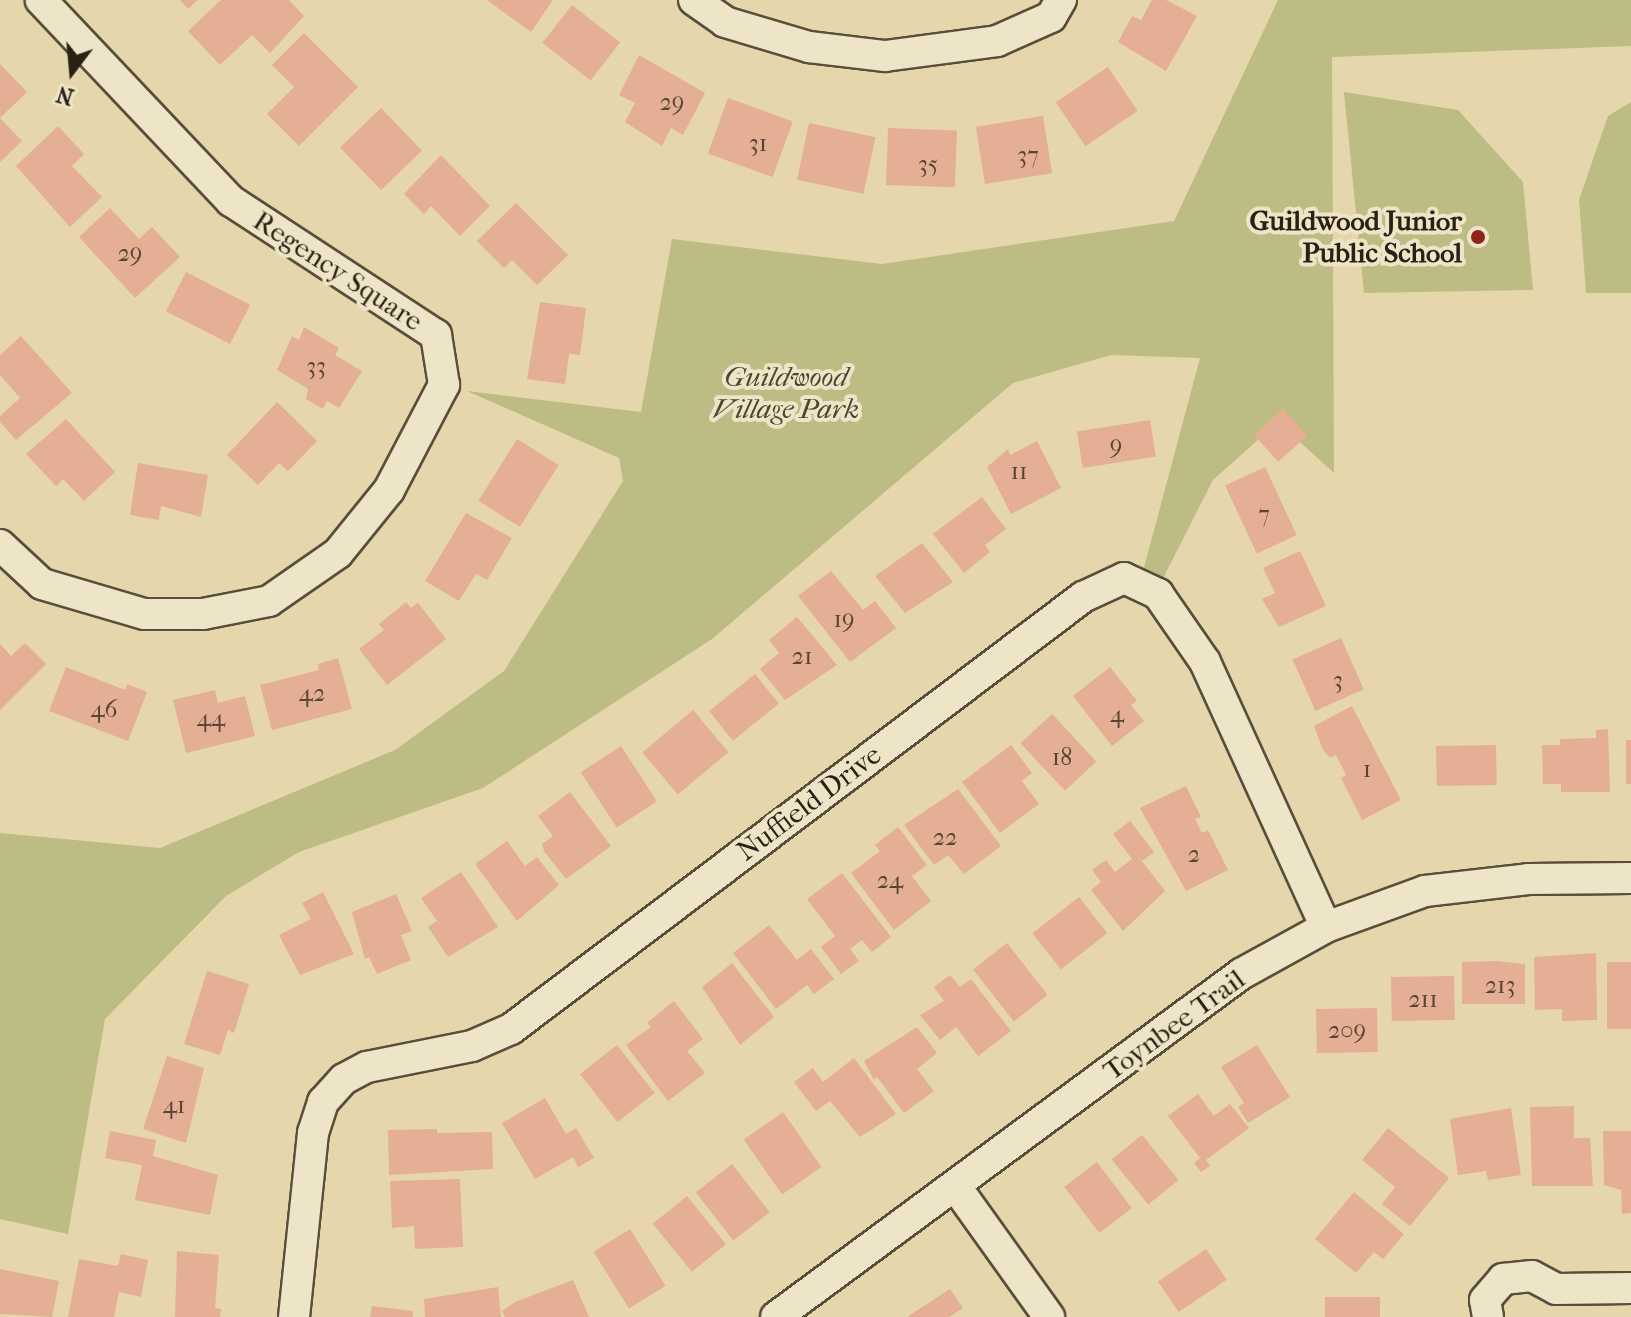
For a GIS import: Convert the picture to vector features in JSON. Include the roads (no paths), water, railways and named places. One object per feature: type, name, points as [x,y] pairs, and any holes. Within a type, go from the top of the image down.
[{"type":"street","name":"Regency Square","points":[[0,545],[42,584],[144,614],[203,614],[269,601],[338,553],[389,490],[444,385],[436,335],[231,201],[41,0]]},
{"type":"street","points":[[694,0],[725,22],[809,47],[885,56],[997,41],[1051,17],[1061,0]]},
{"type":"street","name":"Nuffield Drive","points":[[294,1317],[313,1133],[323,1102],[344,1079],[367,1067],[457,1050],[511,1029],[1083,597],[1124,578],[1158,594],[1205,662],[1326,927]]},
{"type":"street","name":"Toynbee Trail","points":[[776,1317],[1241,974],[1326,927],[1425,891],[1528,879],[1631,878]]},
{"type":"street","points":[[956,1187],[1049,1317]]},
{"type":"street","points":[[1488,1317],[1485,1300],[1503,1279],[1532,1276],[1556,1289],[1631,1288]]},
{"type":"place","name":"Guildwood Junior Public School","points":[[1478,237]]},
{"type":"park label","name":"Guildwood Village Park","points":[[786,393]]}]
